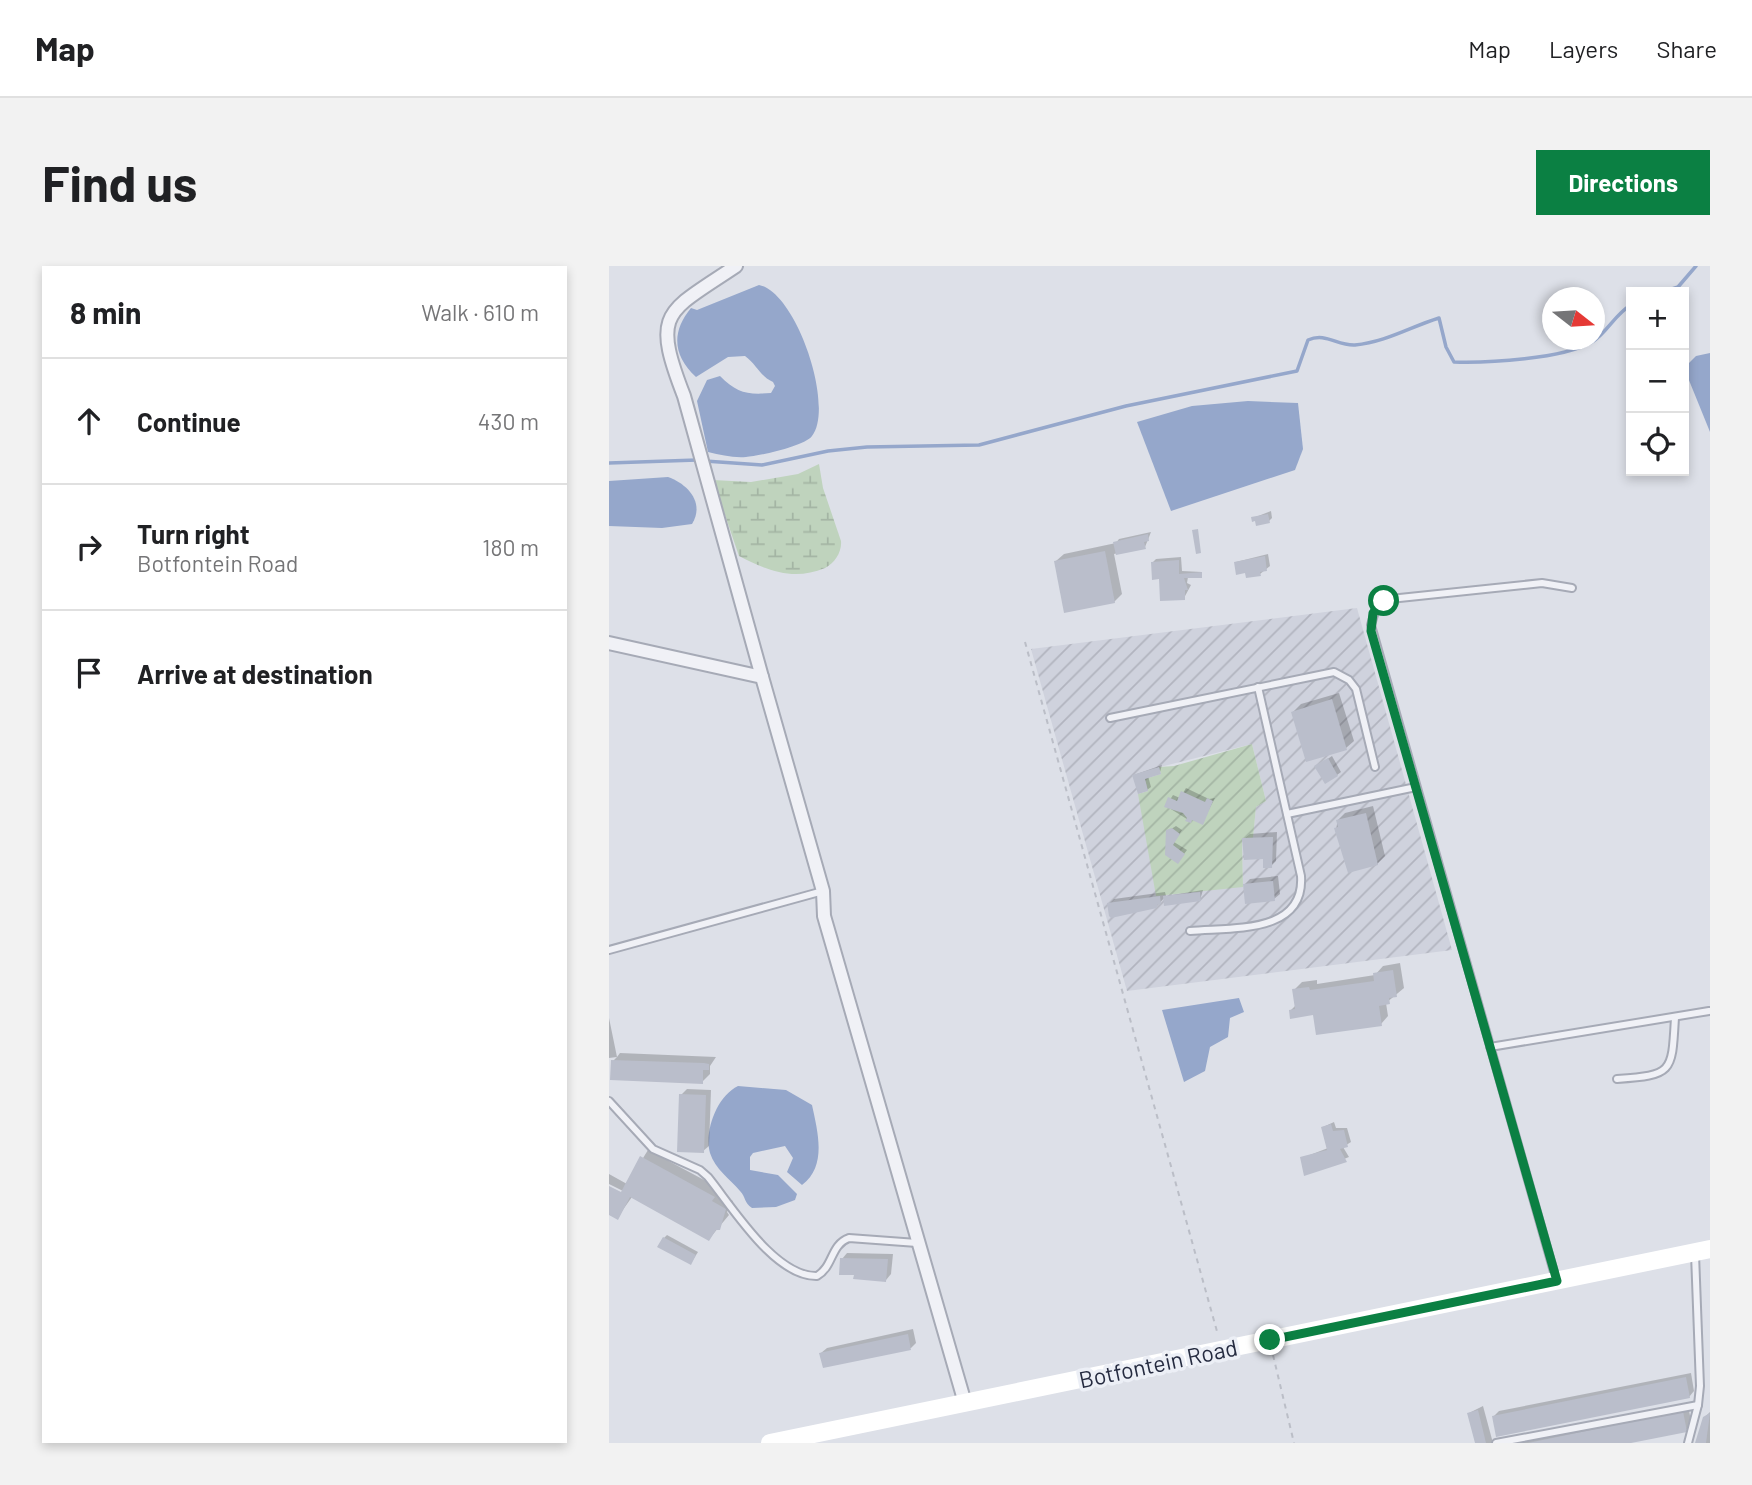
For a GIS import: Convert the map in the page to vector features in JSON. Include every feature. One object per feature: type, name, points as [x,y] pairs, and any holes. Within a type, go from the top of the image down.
[{"type":"main road","name":"Botfontein Road","points":[[770,1443],[1702,1250]]},
{"type":"street","points":[[736,266],[680,303],[667,323],[667,352],[684,396],[823,891],[824,916],[965,1403]]},
{"type":"street","points":[[609,643],[762,677]]},
{"type":"lane","points":[[1557,1281],[1371,631],[1371,619],[1376,608],[1390,599],[1489,586],[1542,583],[1572,588]]},
{"type":"lane","points":[[1110,718],[1329,672],[1345,676],[1356,689],[1375,767]]},
{"type":"lane","points":[[1190,931],[1269,924],[1283,918],[1293,908],[1302,883],[1258,687]]},
{"type":"lane","points":[[1287,814],[1416,787]]},
{"type":"lane","points":[[609,950],[823,891]]},
{"type":"lane","points":[[1490,1047],[1709,1011]]},
{"type":"lane","points":[[1617,1079],[1653,1076],[1667,1069],[1671,1061],[1675,1017]]},
{"type":"lane","points":[[609,1101],[653,1149],[701,1170],[772,1255],[798,1274],[817,1276],[825,1272],[840,1241],[849,1238],[917,1243]]},
{"type":"lane","points":[[1677,1443],[1688,1442],[1698,1405],[1702,1250]]},
{"type":"lane","points":[[1496,1443],[1698,1405]]},
{"type":"path","points":[[1025,642],[1222,1350]]},
{"type":"path","points":[[1270,1340],[1294,1443]]},
{"type":"shaded area","points":[[1357,608],[1452,950],[1127,991],[1031,649]],"holes":[[[1252,744],[1266,801],[1256,807],[1253,837],[1242,838],[1243,884],[1138,794],[1148,791],[1161,774],[1160,767]]]},
{"type":"green space","points":[[819,464],[823,488],[841,541],[835,560],[829,566],[814,572],[792,574],[771,570],[739,556],[713,480],[751,482],[798,474]]},
{"type":"green space","points":[[1252,744],[1266,801],[1256,807],[1253,838],[1242,839],[1243,887],[1156,896],[1138,794],[1148,791],[1145,779],[1161,774],[1159,767],[1174,766]]},
{"type":"water","points":[[759,285],[773,292],[786,307],[798,328],[815,377],[819,401],[818,421],[808,440],[781,450],[741,457],[708,452],[697,401],[707,380],[720,376],[737,389],[755,394],[771,393],[775,386],[745,356],[728,357],[696,377],[688,369],[679,352],[677,344],[680,326],[691,308],[697,310]]},
{"type":"water","points":[[1710,353],[1710,432],[1689,380],[1689,363],[1696,356]]},
{"type":"water","points":[[1248,401],[1298,403],[1303,449],[1295,470],[1171,511],[1137,422],[1192,406]]},
{"type":"water","points":[[668,477],[682,484],[692,495],[697,509],[692,524],[662,528],[609,526],[609,481]]},
{"type":"water","points":[[1239,998],[1244,1012],[1230,1018],[1228,1037],[1210,1047],[1205,1071],[1184,1082],[1162,1010]]},
{"type":"water","points":[[738,1086],[786,1090],[812,1105],[818,1138],[818,1159],[810,1177],[802,1185],[787,1172],[793,1158],[785,1146],[753,1153],[750,1157],[750,1170],[778,1175],[797,1194],[795,1200],[776,1207],[752,1208],[712,1159],[709,1135],[714,1115],[724,1098]]},
{"type":"building","points":[[1268,514],[1270,523],[1256,526],[1255,521],[1252,522],[1251,517]]},
{"type":"building","points":[[1198,529],[1201,553],[1196,554],[1192,530]]},
{"type":"building","points":[[1148,534],[1149,541],[1144,542],[1146,549],[1116,555],[1113,542]]},
{"type":"building","points":[[1105,551],[1115,603],[1064,613],[1054,561]]},
{"type":"building","points":[[1265,556],[1267,571],[1260,572],[1261,576],[1246,578],[1245,573],[1236,575],[1234,562]]},
{"type":"building","points":[[1179,560],[1179,574],[1202,572],[1202,578],[1184,578],[1188,590],[1185,590],[1185,600],[1160,601],[1159,579],[1152,580],[1151,562]]},
{"type":"building","points":[[1332,699],[1347,750],[1306,762],[1291,712]]},
{"type":"building","points":[[1328,758],[1338,776],[1325,784],[1314,766]]},
{"type":"building","points":[[1159,767],[1161,774],[1145,779],[1148,791],[1138,794],[1132,775]]},
{"type":"building","points":[[1181,791],[1205,802],[1207,798],[1213,801],[1203,825],[1192,820],[1191,823],[1185,821],[1187,818],[1183,813],[1164,807],[1168,797],[1177,801]]},
{"type":"building","points":[[1366,813],[1378,865],[1348,873],[1334,828],[1338,827],[1336,820]]},
{"type":"building","points":[[1172,828],[1180,834],[1173,845],[1185,854],[1178,864],[1165,855],[1166,830]]},
{"type":"building","points":[[1273,837],[1272,868],[1263,868],[1263,859],[1244,860],[1242,838]]},
{"type":"building","points":[[1273,881],[1275,901],[1245,904],[1243,884]]},
{"type":"building","points":[[1200,892],[1201,901],[1164,906],[1163,896]]},
{"type":"building","points":[[1160,896],[1161,904],[1157,905],[1157,908],[1111,918],[1109,916],[1107,903]]},
{"type":"building","points":[[1393,970],[1397,997],[1389,998],[1390,1004],[1379,1006],[1382,1026],[1316,1035],[1313,1015],[1290,1019],[1289,1010],[1295,1009],[1292,989],[1309,987],[1310,990],[1374,981],[1373,973]]},
{"type":"building","points":[[611,1060],[704,1063],[709,1064],[709,1070],[703,1070],[703,1084],[610,1080]]},
{"type":"building","points":[[679,1094],[706,1095],[704,1153],[677,1152]]},
{"type":"building","points":[[1331,1124],[1333,1131],[1344,1130],[1348,1147],[1340,1149],[1347,1162],[1304,1176],[1300,1157],[1327,1150],[1321,1127]]},
{"type":"building","points":[[640,1156],[715,1197],[712,1201],[726,1209],[720,1230],[716,1230],[709,1241],[630,1197],[618,1220],[609,1215],[609,1186],[621,1192]]},
{"type":"building","points":[[663,1237],[696,1255],[691,1265],[657,1247]]},
{"type":"building","points":[[840,1258],[888,1259],[886,1282],[853,1279],[854,1275],[839,1275]]},
{"type":"building","points":[[908,1334],[911,1350],[823,1368],[819,1353]]},
{"type":"building","points":[[1686,1377],[1690,1398],[1496,1437],[1492,1416]]},
{"type":"building","points":[[1478,1410],[1486,1443],[1475,1443],[1467,1413]]},
{"type":"building","points":[[1683,1411],[1687,1432],[1631,1443],[1528,1443]]},
{"type":"building","points":[[1710,1413],[1706,1443],[1695,1443],[1703,1417]]},
{"type":"waterway","points":[[1678,287],[1696,266]]},
{"type":"waterway","points":[[705,461],[762,465],[828,451],[867,447],[979,445],[1126,406],[1297,371],[1308,340],[1314,338],[1355,345],[1388,338],[1439,318],[1446,347],[1454,362],[1505,361],[1544,356],[1579,348],[1592,342],[1626,309]]},
{"type":"waterway","points":[[609,463],[697,460]]},
{"type":"route","points":[[1270,1340],[1557,1281],[1371,631],[1373,613],[1384,601]]}]
